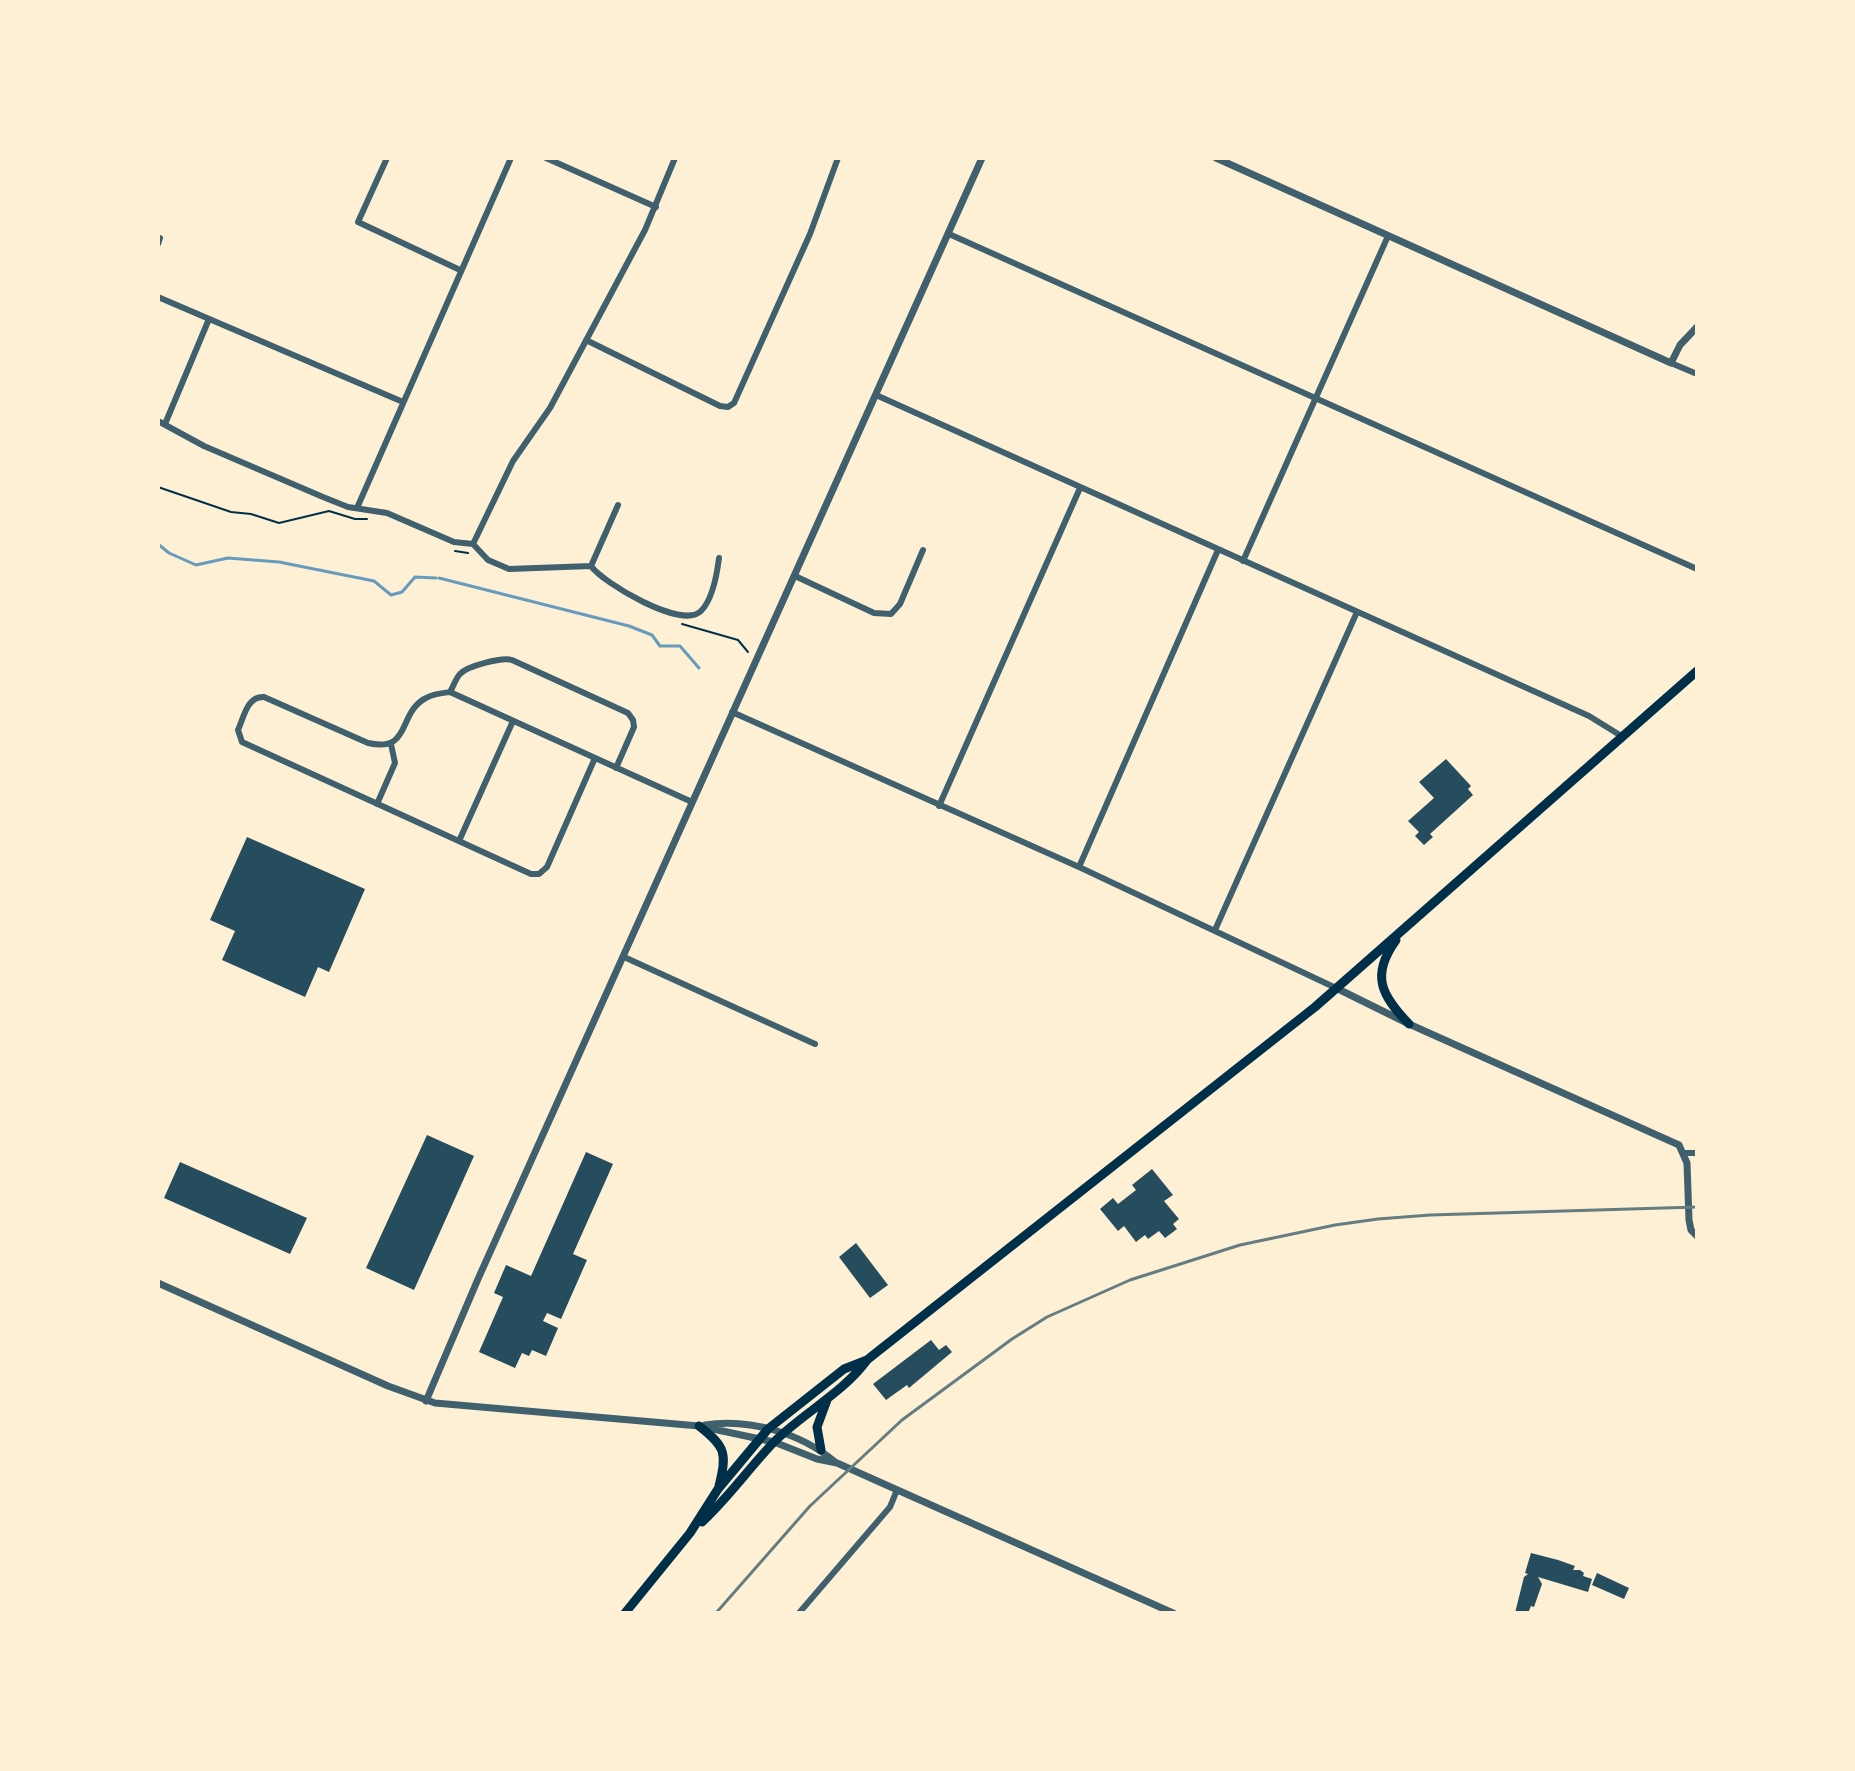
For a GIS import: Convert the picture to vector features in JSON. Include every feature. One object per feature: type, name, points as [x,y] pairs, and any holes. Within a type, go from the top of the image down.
[{"type":"highway","points":[[625,1613],[690,1533],[718,1489],[768,1429],[844,1369],[867,1360],[1213,1089],[1336,988],[1697,671]]},
{"type":"highway","points":[[1408,925],[1391,948],[1382,970],[1381,982],[1390,1005],[1409,1024]]},
{"type":"highway","points":[[690,1533],[722,1503],[774,1442],[855,1377],[867,1360]]},
{"type":"highway","points":[[821,1450],[817,1427],[829,1397]]},
{"type":"highway","points":[[699,1426],[723,1448],[725,1457],[718,1489]]},
{"type":"street","points":[[387,158],[358,222],[460,270]]},
{"type":"street","points":[[357,508],[511,158]]},
{"type":"street","points":[[546,158],[656,207]]},
{"type":"street","points":[[473,544],[513,461],[550,408],[656,207],[675,158]]},
{"type":"street","points":[[586,340],[720,406],[728,407],[734,403],[810,234],[838,158]]},
{"type":"street","points":[[426,1401],[453,1333],[982,158]]},
{"type":"street","points":[[1216,158],[1697,374]]},
{"type":"street","points":[[949,234],[1697,569]]},
{"type":"street","points":[[1243,561],[1388,236]]},
{"type":"street","points":[[158,297],[403,402]]},
{"type":"street","points":[[209,319],[161,423],[218,452],[323,497],[357,508],[387,513],[454,542],[473,544],[488,560],[509,569],[591,566],[605,580],[663,612],[691,616],[701,611],[716,579],[719,558]]},
{"type":"street","points":[[1671,363],[1680,345],[1697,327]]},
{"type":"street","points":[[876,395],[1589,716],[1623,737]]},
{"type":"street","points":[[939,806],[1080,488]]},
{"type":"street","points":[[591,566],[618,505]]},
{"type":"street","points":[[795,576],[874,613],[891,614],[900,604],[923,550]]},
{"type":"street","points":[[1079,867],[1218,550]]},
{"type":"street","points":[[1215,930],[1357,612]]},
{"type":"street","points":[[450,692],[460,673],[505,658],[628,713],[634,727],[616,768]]},
{"type":"street","points":[[595,758],[547,867],[539,874],[531,874],[242,742],[238,730],[251,701],[257,696],[383,747],[401,735],[418,704],[427,697],[450,692],[692,802]]},
{"type":"street","points":[[732,712],[1079,867],[1409,1024],[1670,1140],[1685,1153],[1689,1220],[1691,1230],[1697,1236]]},
{"type":"street","points":[[459,841],[513,721]]},
{"type":"street","points":[[377,804],[395,763],[391,744]]},
{"type":"street","points":[[624,957],[815,1044]]},
{"type":"street","points":[[1685,1153],[1697,1153]]},
{"type":"street","points":[[158,1283],[426,1401],[448,1406],[699,1426],[774,1442],[817,1459],[837,1463],[1173,1613]]},
{"type":"street","points":[[699,1426],[723,1422],[768,1429],[821,1450],[837,1463]]},
{"type":"street","points":[[799,1613],[890,1507],[897,1490]]},
{"type":"path","points":[[158,487],[231,512],[251,514],[279,523],[329,511],[355,519],[372,519]]},
{"type":"path","points":[[446,548],[472,555]]},
{"type":"path","points":[[678,623],[738,640],[748,652]]},
{"type":"building","points":[[1446,759],[1471,786],[1468,789],[1473,795],[1430,834],[1433,837],[1424,845],[1415,836],[1419,832],[1408,821],[1434,798],[1419,782]]},
{"type":"building","points":[[247,837],[365,889],[329,972],[318,967],[305,997],[222,960],[235,931],[210,920]]},
{"type":"building","points":[[427,1135],[474,1156],[414,1290],[366,1268]]},
{"type":"building","points":[[586,1152],[613,1164],[573,1254],[587,1260],[561,1319],[547,1313],[543,1321],[558,1328],[546,1356],[532,1350],[529,1356],[522,1353],[515,1368],[479,1352],[503,1297],[494,1293],[506,1265],[531,1276]]},
{"type":"building","points":[[180,1162],[307,1218],[290,1254],[164,1198]]},
{"type":"building","points":[[1152,1169],[1173,1195],[1164,1201],[1179,1219],[1173,1224],[1177,1229],[1165,1238],[1159,1231],[1148,1239],[1145,1235],[1136,1242],[1124,1226],[1118,1231],[1100,1209],[1113,1198],[1118,1204],[1136,1190],[1132,1185]]},
{"type":"building","points":[[856,1243],[888,1285],[870,1298],[839,1257]]},
{"type":"building","points":[[931,1340],[939,1350],[946,1345],[952,1352],[909,1388],[907,1385],[886,1400],[873,1384]]},
{"type":"building","points":[[1531,1553],[1575,1566],[1573,1570],[1580,1570],[1583,1576],[1592,1579],[1588,1592],[1538,1577],[1542,1584],[1534,1607],[1531,1606],[1528,1613],[1515,1613],[1524,1577],[1528,1574],[1525,1573]]},
{"type":"building","points":[[1597,1573],[1629,1588],[1624,1599],[1592,1585]]},
{"type":"waterway","points":[[158,544],[169,553],[196,565],[228,558],[279,562],[374,581],[391,595],[402,592],[415,577],[436,578]]},
{"type":"waterway","points":[[439,578],[629,626],[652,635],[660,646],[680,646],[699,668]]},
{"type":"railway","points":[[716,1613],[810,1506],[902,1420],[1047,1317],[1130,1280],[1240,1245],[1378,1219],[1697,1207]]}]
